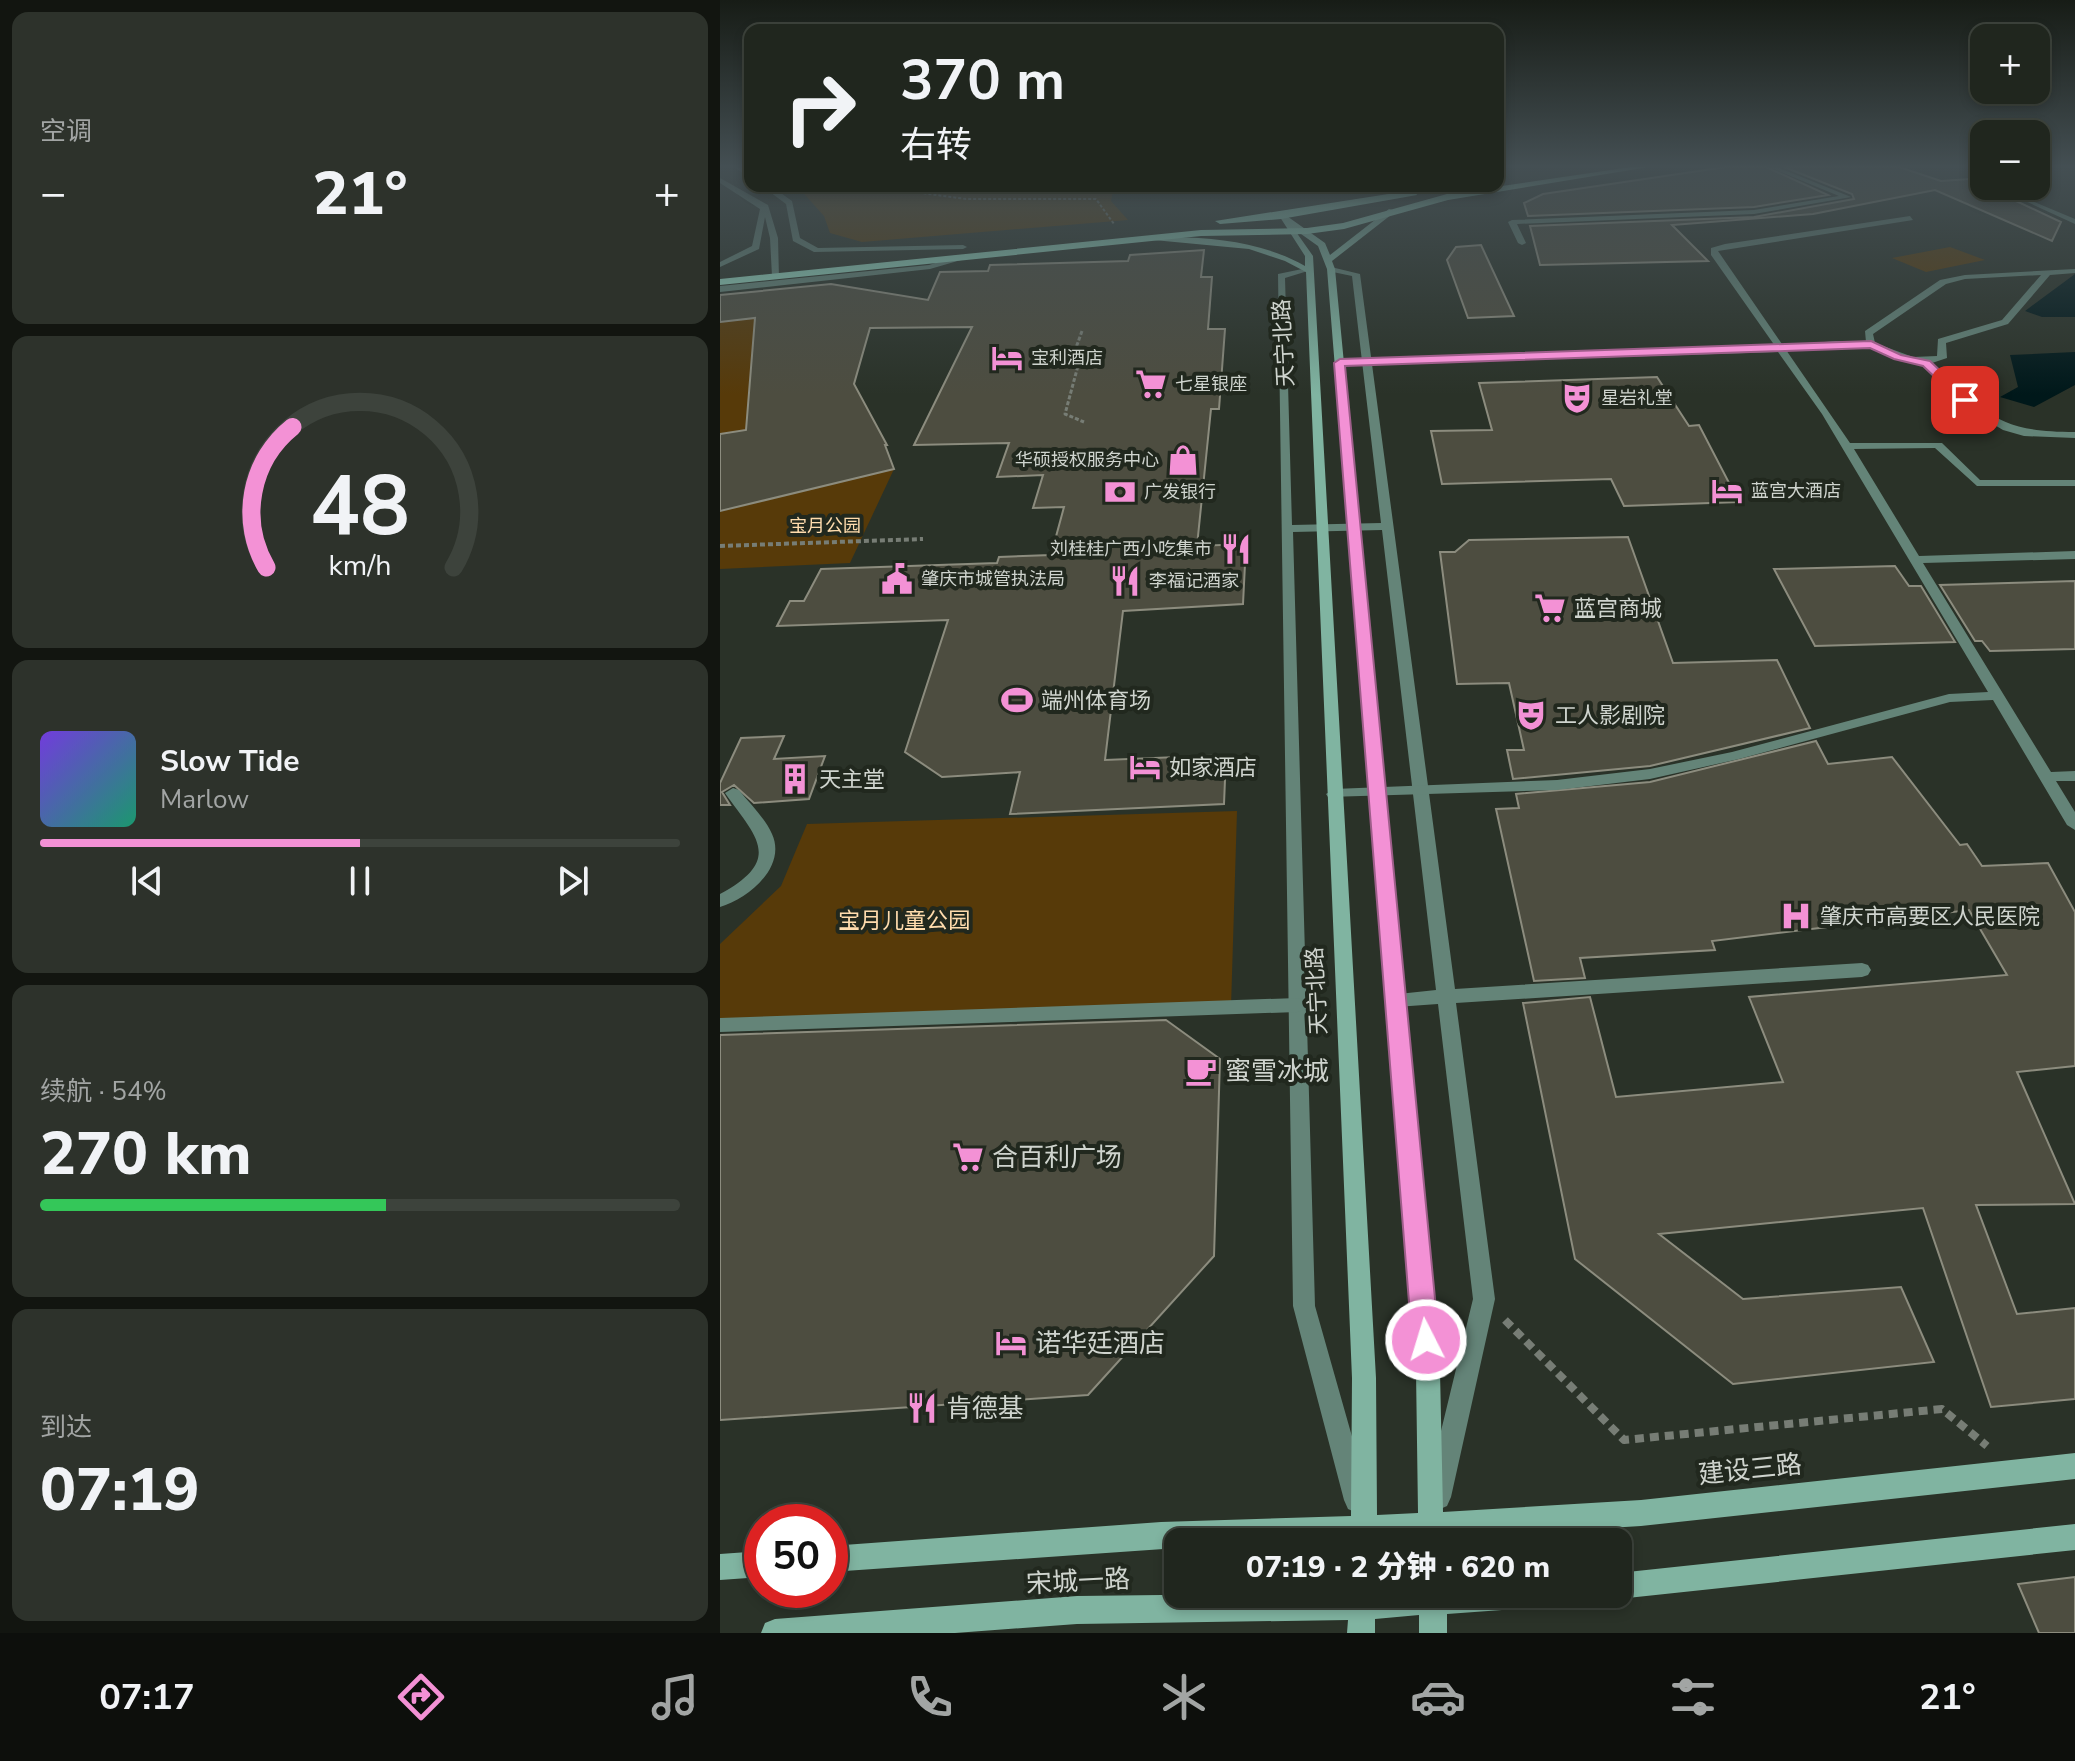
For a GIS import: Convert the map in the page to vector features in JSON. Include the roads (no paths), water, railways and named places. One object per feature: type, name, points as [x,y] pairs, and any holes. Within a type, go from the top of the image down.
[{"type":"main road","points":[[720,282],[776,272],[1027,243]]},
{"type":"main road","points":[[960,252],[1080,243]]},
{"type":"main road","points":[[1241,243],[1276,252],[1307,270]]},
{"type":"main road","name":"天宁北路","points":[[1302,243],[1308,250],[1364,1378],[1365,1528]]},
{"type":"main road","points":[[1316,243],[1330,264],[1340,363],[1428,1371],[1431,1528]]},
{"type":"main road","points":[[1330,264],[1354,243]]},
{"type":"main road","points":[[720,274],[776,272]]},
{"type":"main road","name":"建设三路","points":[[1491,1528],[2075,1466]]},
{"type":"main road","name":"宋城一路","points":[[848,1558],[1164,1535]]},
{"type":"main road","points":[[1632,1584],[2075,1537]]},
{"type":"main road","points":[[720,1567],[744,1565]]},
{"type":"main road","points":[[1433,1608],[1433,1633]]},
{"type":"main road","name":"宋城一路","points":[[775,1633],[1077,1610],[1362,1611]]},
{"type":"street","points":[[720,265],[756,247],[757,243]]},
{"type":"street","points":[[774,243],[776,272]]},
{"type":"street","points":[[804,243],[817,250],[960,252]]},
{"type":"street","points":[[1756,243],[1714,250],[1846,446],[2075,825]]},
{"type":"street","points":[[720,289],[930,267],[960,252]]},
{"type":"street","points":[[1330,264],[1356,274],[1484,1299],[1432,1528]]},
{"type":"street","points":[[1307,270],[1281,276],[1304,1306],[1363,1528]]},
{"type":"street","points":[[1871,345],[1868,333],[1943,282],[1965,277],[2075,271]]},
{"type":"street","points":[[1340,363],[1871,345],[1897,357],[1926,363],[1942,358],[1941,341],[2005,322],[2048,272]]},
{"type":"street","points":[[1926,363],[1998,427],[2022,434],[2075,435]]},
{"type":"street","points":[[1846,446],[1938,445],[1977,483],[2075,483]]},
{"type":"street","points":[[1286,529],[1387,526]]},
{"type":"street","points":[[1915,560],[2075,555]]},
{"type":"street","points":[[1334,794],[1557,785],[1650,774],[1734,756],[1949,698],[1996,696]]},
{"type":"street","points":[[2046,777],[2075,776]]},
{"type":"street","points":[[720,901],[735,895],[758,874],[768,850],[765,836],[733,793]]},
{"type":"street","points":[[1396,1000],[1862,970]]},
{"type":"street","points":[[720,1025],[1297,1005]]},
{"type":"water","points":[[2075,274],[2075,317],[2042,317],[2025,311]]},
{"type":"water","points":[[2075,352],[2075,385],[2034,407],[2000,397],[2018,387],[2010,355]]},
{"type":"place","name":"宝利酒店","points":[[1007,358]]},
{"type":"place","name":"七星银座","points":[[1151,384]]},
{"type":"place","name":"星岩礼堂","points":[[1577,398]]},
{"type":"place","name":"华硕授权服务中心","points":[[1183,460]]},
{"type":"place","name":"蓝宫大酒店","points":[[1727,491]]},
{"type":"place","name":"广发银行","points":[[1120,492]]},
{"type":"place","name":"刘桂桂广西小吃集市","points":[[1236,549]]},
{"type":"place","name":"肇庆市城管执法局","points":[[897,579]]},
{"type":"place","name":"李福记酒家","points":[[1125,581]]},
{"type":"place","name":"蓝宫商城","points":[[1550,608]]},
{"type":"place","name":"端州体育场","points":[[1017,700]]},
{"type":"place","name":"工人影剧院","points":[[1531,715]]},
{"type":"place","name":"如家酒店","points":[[1145,767]]},
{"type":"place","name":"天主堂","points":[[795,779]]},
{"type":"place","name":"肇庆市高要区人民医院","points":[[1796,916]]},
{"type":"place","name":"蜜雪冰城","points":[[1201,1071]]},
{"type":"place","name":"合百利广场","points":[[968,1157]]},
{"type":"place","name":"诺华廷酒店","points":[[1011,1343]]},
{"type":"place","name":"肯德基","points":[[922,1408]]},
{"type":"park label","name":"宝月公园","points":[[825,526]]},
{"type":"park label","name":"宝月儿童公园","points":[[904,920]]}]
